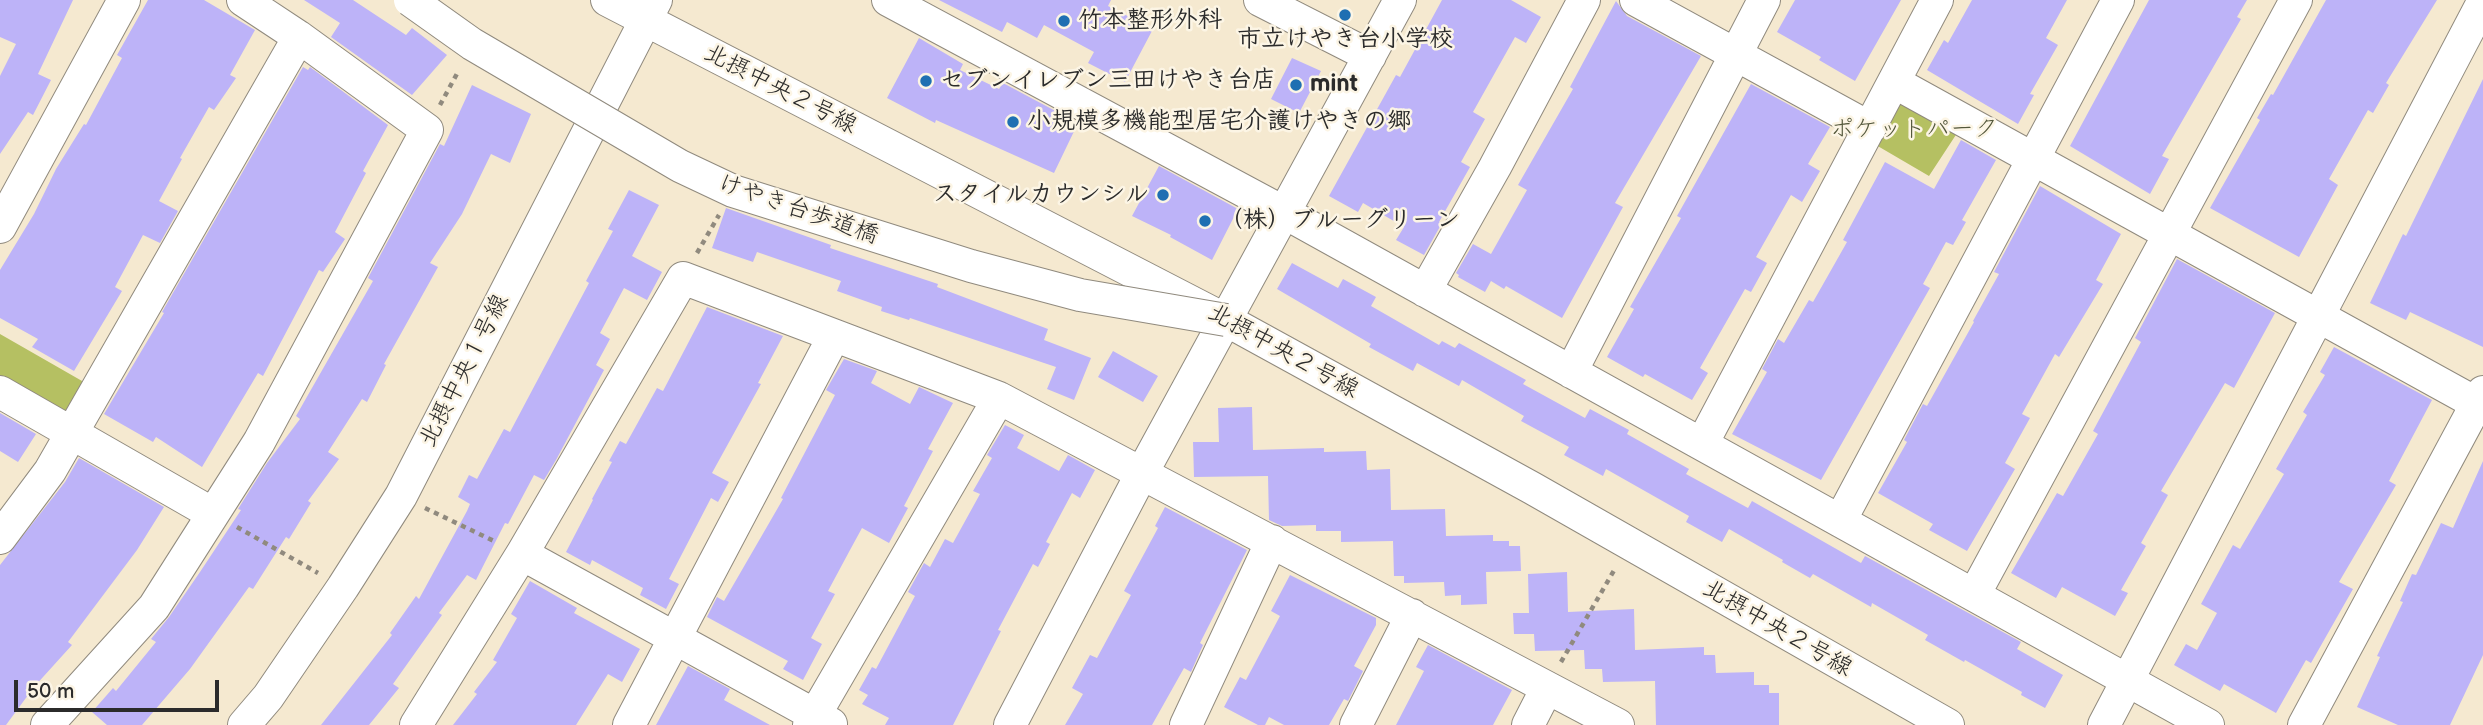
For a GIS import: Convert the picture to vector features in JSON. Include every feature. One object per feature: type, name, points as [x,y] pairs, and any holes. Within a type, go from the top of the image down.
[{"type":"street","points":[[0,227],[124,0]]},
{"type":"street","points":[[47,725],[153,607],[260,442],[427,130],[243,0]]},
{"type":"street","name":"けやき台歩道橋","points":[[410,0],[472,44],[680,166],[733,191],[959,262],[1056,289],[1226,320]]},
{"type":"street","name":"北摂中央２号線","points":[[607,0],[651,10],[1226,320],[1948,725]]},
{"type":"street","points":[[888,0],[1285,212],[2208,725]]},
{"type":"street","points":[[1260,0],[1370,56]]},
{"type":"street","points":[[1010,725],[1142,473],[1400,0]]},
{"type":"street","points":[[1425,291],[1584,0]]},
{"type":"street","points":[[1636,0],[1870,128]]},
{"type":"street","points":[[1571,372],[1764,0]]},
{"type":"street","points":[[1702,444],[1937,0]]},
{"type":"street","points":[[1840,521],[2118,0]]},
{"type":"street","points":[[1975,595],[2296,0]]},
{"type":"street","points":[[2104,725],[2480,3]]},
{"type":"street","name":"北摂中央１号線","points":[[244,725],[268,697],[401,496],[651,10]]},
{"type":"street","points":[[0,538],[50,471],[299,37]]},
{"type":"street","points":[[1894,82],[2318,316],[2481,401],[2304,725]]},
{"type":"street","points":[[416,725],[522,554],[683,278],[999,398],[1618,725]]},
{"type":"street","points":[[629,725],[834,336]]},
{"type":"street","points":[[0,391],[214,514]]},
{"type":"street","points":[[522,554],[819,722],[999,398]]},
{"type":"street","points":[[1186,725],[1272,541]]},
{"type":"street","points":[[1356,725],[1412,615]]},
{"type":"street","points":[[1528,725],[1547,688]]},
{"type":"path","points":[[427,130],[472,44]]},
{"type":"path","points":[[683,278],[733,191]]},
{"type":"path","points":[[401,496],[522,554]]},
{"type":"path","points":[[214,514],[343,587]]},
{"type":"path","points":[[1547,688],[1629,544]]},
{"type":"green space","name":"ポケットパーク","points":[[1886,97],[1965,121],[1929,176],[1864,138]]},
{"type":"green space","points":[[0,334],[96,389],[86,406],[59,415],[0,378]]},
{"type":"building","points":[[0,0],[73,0],[38,74],[51,80],[33,115],[28,112],[0,154],[0,76],[16,44],[0,37]]},
{"type":"building","points":[[148,0],[204,0],[255,30],[230,75],[236,78],[214,110],[209,107],[159,201],[178,211],[160,243],[143,235],[115,287],[122,291],[74,371],[32,347],[38,339],[0,318],[0,270],[34,214],[56,169],[84,124],[86,125],[122,58],[117,55]]},
{"type":"building","points":[[304,0],[353,0],[406,35],[412,28],[447,55],[412,95],[331,37],[340,23]]},
{"type":"building","points":[[939,0],[1111,0],[1108,6],[1153,29],[1125,82],[1088,63],[1094,52],[1044,25],[1037,38],[1007,22],[1002,32]]},
{"type":"building","points":[[1442,0],[1511,0],[1541,17],[1526,43],[1515,37],[1473,112],[1485,119],[1461,162],[1470,167],[1424,255],[1396,240],[1404,227],[1363,203],[1358,212],[1329,196],[1396,75],[1400,77]]},
{"type":"building","points":[[1795,0],[1901,0],[1855,81],[1819,60],[1821,57],[1777,32]]},
{"type":"building","points":[[1972,0],[2067,0],[2046,38],[2058,45],[2030,94],[2034,95],[2018,124],[1927,70],[1944,40],[1948,43]]},
{"type":"building","points":[[2149,0],[2247,0],[2237,17],[2241,19],[2162,156],[2169,159],[2150,194],[2070,146]]},
{"type":"building","points":[[2326,0],[2437,0],[2386,83],[2389,85],[2373,113],[2368,110],[2329,179],[2338,185],[2299,257],[2210,208],[2260,120],[2257,118],[2271,94],[2273,95]]},
{"type":"building","points":[[1616,1],[1627,16],[1701,56],[1615,203],[1623,207],[1562,318],[1506,286],[1504,289],[1491,281],[1485,292],[1458,277],[1456,273],[1473,244],[1491,254],[1527,190],[1518,185],[1573,89],[1570,87]]},
{"type":"building","name":"小規模多機能型居宅介護けやきの郷","points":[[919,38],[963,64],[960,70],[999,89],[1003,83],[1078,123],[1054,173],[936,120],[935,123],[887,98]]},
{"type":"building","name":"mint","points":[[1292,58],[1321,71],[1299,113],[1271,99]]},
{"type":"building","points":[[303,67],[308,70],[310,67],[388,125],[335,232],[345,239],[323,272],[319,270],[263,376],[258,373],[202,467],[156,437],[153,442],[104,414]]},
{"type":"building","points":[[2483,79],[2483,347],[2410,312],[2406,320],[2370,303]]},
{"type":"building","points":[[1751,84],[1830,127],[1808,164],[1820,171],[1802,202],[1791,195],[1756,257],[1767,263],[1751,292],[1745,289],[1700,368],[1708,373],[1692,400],[1607,357],[1634,309],[1630,307],[1681,218],[1677,216]]},
{"type":"building","points":[[472,85],[531,114],[510,163],[491,154],[462,214],[430,263],[438,267],[384,364],[386,365],[367,402],[362,399],[328,452],[339,459],[308,501],[311,503],[289,539],[286,537],[253,589],[249,587],[190,669],[142,725],[107,725],[92,712],[113,688],[116,691],[156,642],[151,639],[200,572],[241,510],[238,509],[267,463],[300,419],[296,416],[373,281],[368,278],[440,144],[444,146]]},
{"type":"building","points":[[1961,140],[1996,160],[1962,220],[1966,222],[1953,245],[1946,242],[1923,284],[1930,288],[1821,480],[1732,434],[1767,372],[1762,369],[1778,339],[1784,343],[1809,300],[1813,302],[1847,242],[1843,240],[1885,162],[1934,189]]},
{"type":"building","points":[[1159,166],[1238,209],[1212,260],[1170,237],[1171,235],[1132,216]]},
{"type":"building","points":[[2040,186],[2121,234],[2096,280],[2103,284],[2059,357],[2055,354],[2022,414],[2030,418],[2005,463],[2015,469],[1967,551],[1929,530],[1933,524],[1878,493],[1907,442],[1904,440],[1923,404],[1927,406],[1974,322],[1999,274],[1994,272]]},
{"type":"building","points":[[629,190],[659,205],[632,256],[662,272],[647,300],[624,288],[600,333],[610,339],[596,365],[604,370],[556,460],[544,480],[534,475],[508,524],[505,523],[476,580],[467,575],[393,684],[399,688],[369,725],[321,725],[392,635],[390,633],[416,596],[419,599],[470,504],[458,497],[469,475],[477,479],[504,429],[510,432],[589,283],[586,281],[613,231],[608,229]]},
{"type":"building","points":[[726,208],[831,245],[830,248],[938,284],[937,287],[1048,329],[1044,340],[1091,358],[1074,400],[1047,389],[1056,367],[910,318],[909,320],[881,311],[882,307],[837,291],[841,281],[757,252],[753,262],[712,248]]},
{"type":"building","points":[[2177,259],[2275,313],[2234,388],[2225,383],[2161,491],[2168,495],[2141,543],[2146,546],[2121,590],[2128,593],[2115,616],[2062,587],[2056,598],[2011,573],[2057,493],[2063,496],[2098,434],[2093,431],[2141,342],[2135,338]]},
{"type":"building","points":[[1292,263],[1338,288],[1343,279],[1376,297],[1371,306],[1439,345],[1442,341],[1455,348],[1459,343],[1526,380],[1523,384],[1585,418],[1590,409],[1629,430],[1627,434],[1689,469],[1686,474],[1748,508],[1752,501],[1861,563],[1865,556],[2021,642],[2017,649],[2063,675],[2045,708],[2021,695],[2022,692],[1925,640],[1928,635],[1872,603],[1871,607],[1813,574],[1810,578],[1729,529],[1722,542],[1686,522],[1689,516],[1606,469],[1603,476],[1564,455],[1569,447],[1521,421],[1524,416],[1462,380],[1459,386],[1417,363],[1413,371],[1369,347],[1371,344],[1277,289]]},
{"type":"building","points":[[707,307],[783,336],[758,383],[761,384],[712,473],[729,482],[718,502],[711,498],[669,579],[679,584],[666,609],[640,595],[643,588],[592,560],[590,565],[566,552],[620,441],[626,444],[657,388],[663,391]]},
{"type":"building","points":[[2334,347],[2432,400],[2389,481],[2396,485],[2339,582],[2353,589],[2311,663],[2306,660],[2276,713],[2224,684],[2220,691],[2174,665],[2186,644],[2197,650],[2217,613],[2201,604],[2233,545],[2240,549],[2284,474],[2276,469],[2307,415],[2303,412],[2325,375],[2320,372]]},
{"type":"building","points":[[1113,351],[1158,376],[1143,402],[1098,377]]},
{"type":"building","points":[[844,359],[877,371],[871,383],[910,404],[919,387],[953,403],[928,449],[933,451],[904,506],[908,508],[889,543],[862,528],[850,550],[828,591],[835,594],[811,638],[822,644],[803,680],[783,669],[788,661],[707,617],[717,597],[724,601],[783,499],[781,498],[835,395],[826,390]]},
{"type":"building","points":[[1252,407],[1253,450],[1324,448],[1324,452],[1366,451],[1367,470],[1390,469],[1391,510],[1445,509],[1446,536],[1493,535],[1493,541],[1509,541],[1509,546],[1520,546],[1521,571],[1486,572],[1487,604],[1461,605],[1461,595],[1445,596],[1444,582],[1404,583],[1404,576],[1394,576],[1393,541],[1341,542],[1341,531],[1316,531],[1316,525],[1282,526],[1269,520],[1268,476],[1194,477],[1193,442],[1219,442],[1218,408]]},
{"type":"building","points":[[0,413],[36,434],[18,462],[0,451]]},
{"type":"building","points":[[1005,425],[1024,435],[1017,448],[1059,471],[1068,455],[1095,470],[1080,498],[1072,493],[1046,542],[1050,544],[1038,567],[1033,564],[953,725],[885,725],[889,718],[862,704],[868,695],[859,690],[872,667],[876,669],[915,596],[908,592],[924,563],[930,567],[945,539],[953,543],[980,494],[973,491],[992,458],[987,455]]},
{"type":"building","points":[[79,458],[164,507],[137,550],[68,642],[72,645],[34,687],[6,725],[0,725],[0,565],[65,482]]},
{"type":"building","points":[[2483,461],[2483,655],[2450,725],[2398,725],[2357,707],[2380,657],[2377,656],[2403,602],[2400,601],[2412,574],[2416,575],[2441,523],[2453,528]]},
{"type":"building","points":[[1165,507],[1247,550],[1200,643],[1203,645],[1191,672],[1184,668],[1152,725],[1065,725],[1083,694],[1072,688],[1090,655],[1097,658],[1131,595],[1124,591],[1158,528],[1155,526]]},
{"type":"building","points":[[1567,572],[1568,612],[1634,609],[1635,650],[1704,647],[1704,655],[1715,655],[1716,673],[1754,672],[1754,685],[1769,685],[1769,693],[1779,693],[1779,725],[1656,725],[1655,681],[1603,682],[1602,669],[1585,669],[1584,650],[1535,651],[1534,634],[1514,634],[1513,613],[1529,613],[1528,574]]},
{"type":"building","points":[[1290,575],[1376,618],[1376,625],[1354,666],[1363,671],[1348,701],[1344,699],[1329,725],[1284,725],[1269,717],[1265,725],[1258,725],[1224,707],[1240,677],[1246,680],[1280,616],[1271,611]]},
{"type":"building","points":[[530,581],[577,608],[574,613],[640,649],[622,682],[608,674],[576,725],[453,725],[497,662],[493,660],[517,618],[511,614]]},
{"type":"building","points":[[1428,645],[1512,690],[1493,725],[1396,725],[1424,671],[1416,667]]},
{"type":"building","points":[[688,666],[730,689],[724,700],[770,725],[656,725]]},
{"type":"place","name":"市立けやき台小学校","points":[[1345,15]]},
{"type":"place","name":"竹本整形外科","points":[[1064,21]]},
{"type":"place","name":"セブンイレブン三田けやき台店","points":[[926,81]]},
{"type":"place","name":"mint","points":[[1296,85]]},
{"type":"place","name":"小規模多機能型居宅介護けやきの郷","points":[[1013,122]]},
{"type":"place","name":"スタイルカウンシル","points":[[1163,195]]},
{"type":"place","name":"（株）ブルーグリーン","points":[[1205,221]]}]
